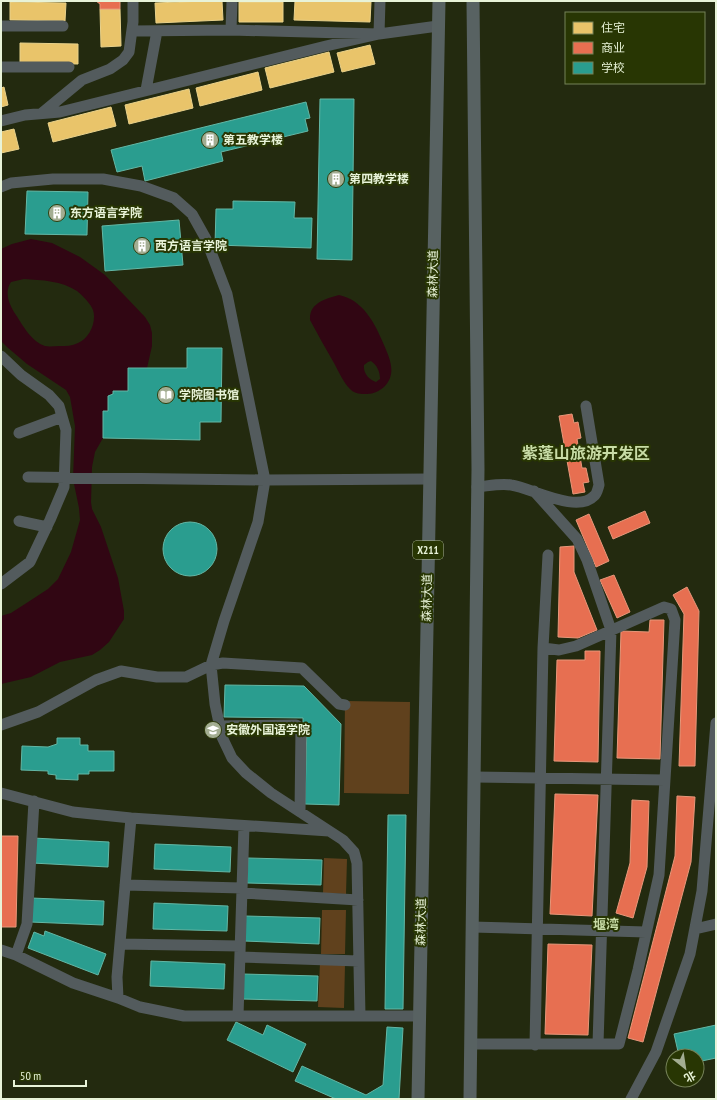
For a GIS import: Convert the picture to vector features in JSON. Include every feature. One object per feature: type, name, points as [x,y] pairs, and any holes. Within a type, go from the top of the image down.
[{"type":"main road","name":"森林大道","points":[[418,1099],[439,1]]},
{"type":"main road","points":[[470,1099],[477,487],[473,1]]},
{"type":"street","points":[[42,114],[82,80],[110,69],[123,60],[129,52],[132,31],[133,1]]},
{"type":"street","points":[[231,30],[232,1]]},
{"type":"street","points":[[379,34],[380,1]]},
{"type":"street","points":[[1,26],[63,26]]},
{"type":"street","points":[[1,121],[25,115],[60,112],[379,34],[438,26]]},
{"type":"street","points":[[132,31],[231,30],[379,34]]},
{"type":"street","points":[[146,90],[157,31]]},
{"type":"street","points":[[1,68],[69,67]]},
{"type":"street","points":[[1,188],[11,183],[53,179],[103,179],[141,186],[174,198],[192,214],[206,239],[227,294],[265,480],[258,522],[211,665],[215,704],[222,737],[232,758],[246,773],[271,793],[343,840],[354,852],[357,863],[360,1016]]},
{"type":"street","points":[[1,356],[21,375],[49,395],[59,406],[66,430],[67,477],[47,528],[30,562],[1,584]]},
{"type":"street","points":[[477,487],[511,485],[534,491],[563,502],[584,502],[594,496],[600,485],[586,406]]},
{"type":"street","points":[[19,432],[62,417]]},
{"type":"street","points":[[28,476],[265,480],[430,479]]},
{"type":"street","points":[[534,491],[577,539],[587,560],[610,630],[598,1044]]},
{"type":"street","points":[[19,522],[47,528]]},
{"type":"street","points":[[535,1045],[544,648],[548,555]]},
{"type":"street","points":[[471,1044],[619,1044],[660,875],[675,620],[671,609],[664,607],[576,646],[559,650],[544,648]]},
{"type":"street","points":[[1,725],[38,712],[96,680],[121,671],[157,677],[186,677],[211,665],[223,663],[302,668],[339,704],[345,705]]},
{"type":"street","points":[[631,1099],[656,1052],[690,954],[702,891],[716,723]]},
{"type":"street","points":[[220,726],[296,725],[301,728],[300,812]]},
{"type":"street","points":[[474,777],[665,780]]},
{"type":"street","points":[[1,793],[73,812],[131,818],[330,831]]},
{"type":"street","points":[[16,955],[27,924],[34,801]]},
{"type":"street","points":[[118,998],[117,977],[131,818]]},
{"type":"street","points":[[238,1016],[244,826]]},
{"type":"street","points":[[125,885],[242,891],[358,900]]},
{"type":"street","points":[[695,929],[716,924]]},
{"type":"street","points":[[472,927],[646,932]]},
{"type":"street","points":[[120,944],[240,951],[359,961]]},
{"type":"street","points":[[1,950],[16,955],[73,983],[118,998],[140,1008],[184,1016],[420,1016]]},
{"type":"shaded area","points":[[31,239],[52,243],[80,257],[105,275],[145,317],[150,325],[152,333],[152,346],[147,368],[128,391],[113,391],[113,394],[108,396],[108,411],[103,411],[103,438],[95,452],[92,467],[92,509],[101,527],[118,578],[124,619],[109,642],[92,655],[60,662],[31,677],[1,684],[1,616],[11,613],[25,604],[48,589],[58,579],[71,552],[80,520],[73,479],[75,426],[70,397],[66,390],[27,364],[1,341],[1,249],[12,244]],"holes":[[[24,279],[65,285],[77,291],[84,297],[92,308],[94,315],[93,325],[86,338],[78,343],[67,346],[45,346],[36,341],[25,329],[13,311],[8,298],[8,290],[11,282]]]},
{"type":"shaded area","points":[[339,295],[355,302],[367,314],[386,350],[391,366],[390,377],[384,387],[376,392],[370,394],[360,394],[350,389],[341,377],[310,320],[310,314],[315,306],[323,300]],"holes":[[[371,361],[378,369],[380,376],[380,379],[376,382],[371,380],[364,371],[364,365]]]},
{"type":"shaded area","points":[[345,701],[410,702],[409,794],[344,793]]},
{"type":"shaded area","points":[[324,858],[347,859],[346,894],[323,893]]},
{"type":"shaded area","points":[[322,910],[346,910],[345,954],[321,954]]},
{"type":"shaded area","points":[[320,963],[345,964],[344,1008],[318,1007]]},
{"type":"building: 住宅","points":[[222,1],[223,20],[156,23],[155,3]]},
{"type":"building: 住宅","points":[[295,1],[371,2],[370,22],[294,20]]},
{"type":"building: 住宅","points":[[10,2],[66,3],[65,21],[10,20]]},
{"type":"building: 住宅","points":[[239,2],[283,2],[283,22],[239,22]]},
{"type":"building: 住宅","points":[[100,9],[120,9],[121,46],[101,47]]},
{"type":"building: 住宅","points":[[20,43],[78,44],[78,64],[20,63]]},
{"type":"building: 住宅","points":[[370,45],[375,64],[342,72],[337,53]]},
{"type":"building: 住宅","points":[[329,52],[334,72],[270,88],[265,68]]},
{"type":"building: 住宅","points":[[258,72],[262,90],[200,106],[196,88]]},
{"type":"building: 住宅","points":[[4,87],[8,105],[1,107],[1,88]]},
{"type":"building: 住宅","points":[[189,89],[193,108],[129,124],[125,105]]},
{"type":"building: 住宅","points":[[111,107],[116,126],[53,142],[48,123]]},
{"type":"building: 住宅","points":[[14,129],[19,149],[1,153],[1,132]]},
{"type":"building: 商业","points":[[96,1],[120,1],[120,9],[100,9],[100,4]]},
{"type":"building: 商业","points":[[572,414],[574,423],[578,422],[581,438],[577,439],[582,468],[586,468],[589,482],[583,483],[585,492],[573,494],[559,416]]},
{"type":"building: 商业","points":[[645,511],[650,523],[613,539],[608,527]]},
{"type":"building: 商业","points":[[589,514],[609,561],[596,567],[576,520]]},
{"type":"building: 商业","points":[[574,546],[574,572],[597,630],[578,638],[558,637],[560,547]]},
{"type":"building: 商业","points":[[614,575],[630,612],[617,618],[600,580]]},
{"type":"building: 商业","points":[[687,587],[699,611],[695,766],[679,766],[684,614],[673,595]]},
{"type":"building: 商业","points":[[650,620],[664,620],[660,759],[617,758],[621,631],[649,632]]},
{"type":"building: 商业","points":[[585,651],[600,651],[598,762],[554,761],[557,660],[585,660]]},
{"type":"building: 商业","points":[[555,794],[598,795],[592,916],[550,914]]},
{"type":"building: 商业","points":[[677,796],[695,797],[691,862],[643,1042],[628,1038],[675,856]]},
{"type":"building: 商业","points":[[632,800],[649,801],[647,867],[633,918],[616,913],[630,863]]},
{"type":"building: 商业","points":[[1,836],[18,836],[16,927],[1,927]]},
{"type":"building: 商业","points":[[548,944],[592,945],[588,1035],[545,1034]]},
{"type":"building: 学校","name":"第四教学楼","points":[[320,99],[354,99],[352,260],[317,259]]},
{"type":"building: 学校","name":"第五教学楼","points":[[306,102],[310,118],[305,119],[308,131],[221,152],[223,161],[145,181],[142,166],[117,172],[111,150]]},
{"type":"building: 学校","name":"东方语言学院","points":[[27,191],[88,192],[87,235],[25,234]]},
{"type":"building: 学校","points":[[233,201],[295,202],[294,218],[312,218],[311,248],[215,245],[216,209],[233,209]]},
{"type":"building: 学校","name":"西方语言学院","points":[[179,220],[183,265],[105,271],[102,226]]},
{"type":"building: 学校","name":"学院图书馆","points":[[187,348],[222,348],[221,422],[200,422],[200,440],[103,438],[103,411],[108,411],[108,396],[113,394],[113,391],[128,391],[128,368],[187,368]]},
{"type":"building: 学校","points":[[190,522],[200,524],[209,530],[215,539],[217,549],[215,559],[209,568],[200,574],[190,576],[180,574],[171,568],[165,559],[163,549],[165,539],[171,530],[180,524]]},
{"type":"building: 学校","points":[[225,685],[304,686],[341,724],[339,805],[305,804],[307,723],[303,723],[303,718],[224,717]]},
{"type":"building: 学校","points":[[57,738],[80,738],[80,745],[88,745],[88,751],[114,751],[114,771],[89,771],[89,774],[78,774],[78,780],[56,779],[56,775],[48,774],[48,771],[21,770],[22,746],[48,747],[57,744]]},
{"type":"building: 学校","points":[[388,815],[406,815],[403,1009],[385,1009]]},
{"type":"building: 学校","points":[[33,838],[109,842],[108,867],[32,863]]},
{"type":"building: 学校","points":[[155,844],[231,847],[230,872],[154,869]]},
{"type":"building: 学校","points":[[248,858],[322,860],[321,885],[247,883]]},
{"type":"building: 学校","points":[[31,898],[104,901],[103,925],[30,922]]},
{"type":"building: 学校","points":[[154,903],[228,906],[227,931],[153,929]]},
{"type":"building: 学校","points":[[245,916],[320,918],[319,944],[244,941]]},
{"type":"building: 学校","points":[[45,931],[106,954],[98,975],[28,948],[34,932],[44,936]]},
{"type":"building: 学校","points":[[151,961],[225,964],[224,989],[150,986]]},
{"type":"building: 学校","points":[[243,974],[318,976],[317,1001],[242,999]]},
{"type":"building: 学校","points":[[236,1022],[263,1035],[267,1025],[306,1044],[293,1072],[227,1040]]},
{"type":"building: 学校","points":[[716,1025],[716,1058],[705,1060],[705,1048],[677,1048],[674,1034]]},
{"type":"building: 学校","points":[[387,1027],[403,1028],[399,1099],[336,1099],[295,1081],[302,1066],[366,1095],[383,1085]]},
{"type":"place","name":"第五教学楼","points":[[210,140]]},
{"type":"place","name":"第四教学楼","points":[[336,179]]},
{"type":"place","name":"东方语言学院","points":[[57,213]]},
{"type":"place","name":"西方语言学院","points":[[142,246]]},
{"type":"place","name":"学院图书馆","points":[[166,395]]},
{"type":"place","name":"安徽外国语学院","points":[[213,730]]},
{"type":"district","name":"紫蓬山旅游开发区","points":[[586,453]]},
{"type":"district","name":"堰湾","points":[[606,924]]}]
